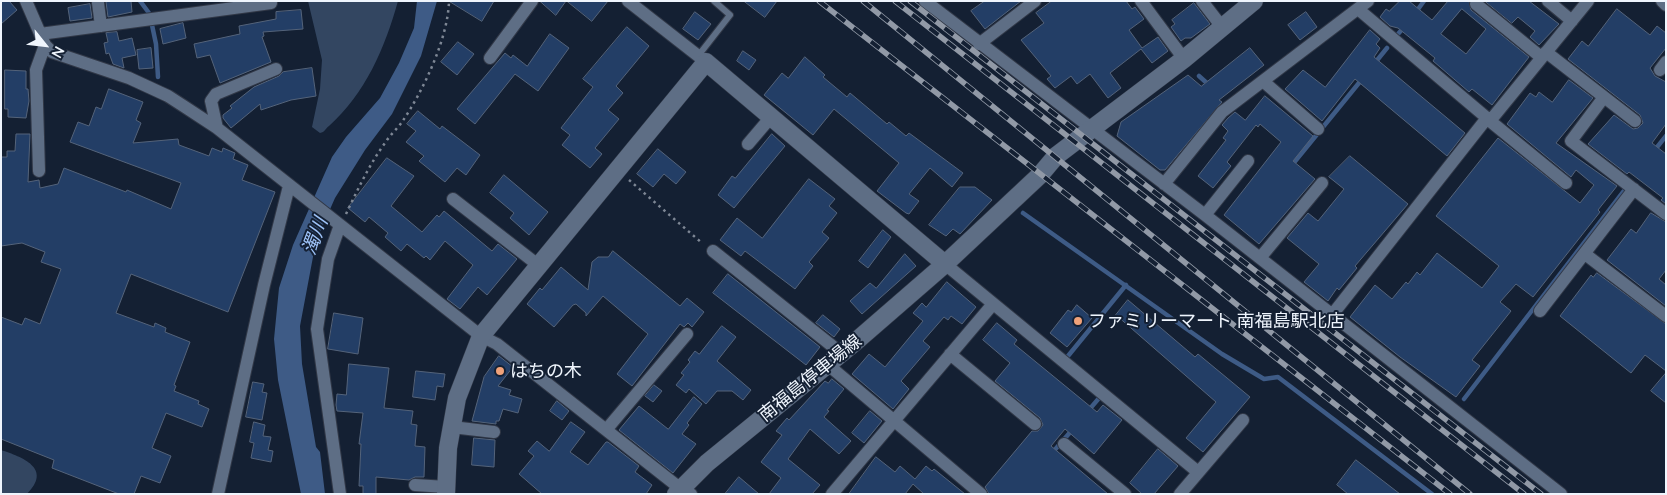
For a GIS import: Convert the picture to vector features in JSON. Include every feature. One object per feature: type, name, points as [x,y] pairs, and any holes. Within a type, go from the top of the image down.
[{"type":"street","points":[[26,1],[42,39],[58,54],[108,70],[168,96],[217,128],[480,336],[498,344],[683,492]]},
{"type":"street","points":[[490,58],[532,1]]},
{"type":"street","points":[[628,1],[702,59],[993,304],[1198,472]]},
{"type":"street","points":[[926,1],[1205,215],[1561,494]]},
{"type":"street","points":[[980,44],[1035,1]]},
{"type":"street","points":[[1141,1],[1184,59]]},
{"type":"street","points":[[1202,1],[1222,28]]},
{"type":"street","name":"南福島停車場線","points":[[683,492],[707,463],[841,353],[945,264],[1040,175],[1056,156],[1184,59],[1254,1]]},
{"type":"street","points":[[1164,184],[1222,112],[1264,82],[1368,1]]},
{"type":"street","points":[[1548,1],[1572,21]]},
{"type":"street","points":[[1332,315],[1488,120],[1588,1]]},
{"type":"street","points":[[1662,1],[1666,4]]},
{"type":"street","points":[[98,3],[101,26]]},
{"type":"street","points":[[42,39],[101,26],[238,4],[271,3]]},
{"type":"street","points":[[1476,4],[1635,121]]},
{"type":"street","points":[[1358,10],[1566,183]]},
{"type":"street","points":[[39,171],[36,70],[42,39]]},
{"type":"street","points":[[415,485],[446,491],[452,427],[457,398],[480,336],[616,169],[702,59]]},
{"type":"street","points":[[217,128],[211,101],[216,94],[276,69]]},
{"type":"street","points":[[1264,82],[1318,129]]},
{"type":"street","points":[[1604,98],[1571,141],[1666,214]]},
{"type":"street","points":[[748,144],[771,117]]},
{"type":"street","points":[[1205,215],[1248,161]]},
{"type":"street","points":[[1260,258],[1322,183]]},
{"type":"street","points":[[218,494],[264,285],[289,186]]},
{"type":"street","points":[[1540,311],[1634,189]]},
{"type":"street","points":[[454,199],[538,265]]},
{"type":"street","points":[[336,222],[317,329],[340,494]]},
{"type":"street","points":[[713,252],[841,353]]},
{"type":"street","points":[[1585,254],[1666,316]]},
{"type":"street","points":[[832,494],[993,304]]},
{"type":"street","points":[[606,430],[687,334]]},
{"type":"street","points":[[950,354],[1035,424]]},
{"type":"street","points":[[826,364],[981,494]]},
{"type":"street","points":[[1180,494],[1243,420]]},
{"type":"street","points":[[452,427],[494,432]]},
{"type":"street","points":[[1064,444],[1125,494]]},
{"type":"lane","points":[[702,59],[730,15],[714,1]]},
{"type":"path","points":[[336,222],[427,80],[441,37],[449,1]]},
{"type":"path","points":[[616,169],[713,252]]},
{"type":"shaded area","points":[[308,1],[398,1],[380,53],[363,85],[342,113],[320,133],[312,127],[320,89],[322,60]]},
{"type":"shaded area","points":[[1,450],[25,460],[36,470],[37,477],[34,485],[27,494],[1,494]]},
{"type":"water","name":"濁川","points":[[417,1],[437,1],[421,56],[392,114],[365,150],[335,198],[316,241],[300,326],[302,364],[316,447],[320,452],[325,494],[301,494],[278,380],[274,339],[279,288],[293,245],[332,157],[346,137],[380,98],[399,63],[414,28]]},
{"type":"building","points":[[1,1],[9,1],[17,10],[1,24]]},
{"type":"building","points":[[131,1],[132,12],[108,17],[106,2]]},
{"type":"building","points":[[449,1],[494,1],[482,21]]},
{"type":"building","points":[[540,1],[566,1],[556,15]]},
{"type":"building","points":[[567,1],[608,1],[592,21]]},
{"type":"building","points":[[744,1],[777,1],[765,17]]},
{"type":"building","points":[[985,1],[1021,1],[985,29],[971,11]]},
{"type":"building","points":[[1052,1],[1126,1],[1132,9],[1135,7],[1144,19],[1129,30],[1142,48],[1158,37],[1168,51],[1152,63],[1141,49],[1110,73],[1121,88],[1108,98],[1090,74],[1077,84],[1071,76],[1055,88],[1047,79],[1051,76],[1021,40],[1044,23],[1036,13]]},
{"type":"building","points":[[1400,1],[1409,1],[1432,20],[1448,1],[1469,1],[1471,10],[1529,57],[1492,105],[1472,89],[1469,92],[1433,61],[1435,58],[1398,28],[1390,26],[1380,17],[1386,9],[1389,11]],"holes":[[[1462,9],[1486,29],[1466,54],[1441,34]]]},
{"type":"building","points":[[1485,1],[1529,1],[1559,24],[1539,45],[1530,37],[1535,31],[1518,17],[1512,23]]},
{"type":"building","points":[[1194,3],[1210,24],[1191,38],[1185,38],[1181,41],[1171,27],[1175,24],[1172,20]]},
{"type":"building","points":[[90,4],[92,18],[70,21],[68,8]]},
{"type":"building","points":[[1617,9],[1650,35],[1657,26],[1666,33],[1666,48],[1650,68],[1655,76],[1666,82],[1666,124],[1652,143],[1666,154],[1666,204],[1661,200],[1663,198],[1629,172],[1627,174],[1588,144],[1614,115],[1633,129],[1638,128],[1643,123],[1640,115],[1568,59],[1582,41],[1588,46]]},
{"type":"building","points":[[301,10],[303,29],[263,32],[264,36],[262,37],[271,62],[220,83],[210,55],[197,58],[194,44],[240,34],[239,26],[276,19],[276,12]]},
{"type":"building","points":[[695,12],[711,24],[698,40],[683,29]]},
{"type":"building","points":[[1306,12],[1317,27],[1300,40],[1288,25]]},
{"type":"building","points":[[183,23],[186,38],[163,44],[160,29]]},
{"type":"building","points":[[627,27],[649,46],[616,86],[623,93],[608,110],[619,119],[595,148],[602,154],[590,168],[562,145],[570,135],[561,128],[593,87],[583,79]]},
{"type":"building","points":[[1370,30],[1380,39],[1376,44],[1380,48],[1374,57],[1465,133],[1447,156],[1355,79],[1322,121],[1285,89],[1303,70],[1325,87]]},
{"type":"building","points":[[117,32],[119,41],[132,38],[136,55],[122,58],[124,68],[113,64],[109,53],[106,54],[104,43],[108,42],[106,33]]},
{"type":"building","points":[[550,34],[569,48],[538,91],[515,74],[475,124],[457,109],[505,53],[511,58],[513,55],[527,66]]},
{"type":"building","points":[[458,42],[474,54],[457,75],[441,62]]},
{"type":"building","points":[[151,48],[153,68],[139,69],[137,50]]},
{"type":"building","points":[[1250,48],[1264,65],[1219,100],[1222,102],[1165,170],[1160,170],[1117,136],[1121,122],[1188,75],[1201,86]]},
{"type":"building","points":[[743,51],[756,60],[749,70],[737,61]]},
{"type":"building","points":[[805,57],[825,75],[823,77],[847,97],[850,93],[887,124],[889,122],[906,136],[909,133],[963,173],[952,187],[930,168],[909,194],[919,201],[909,214],[906,213],[877,191],[899,163],[834,109],[813,135],[764,95],[782,73],[788,78]]},
{"type":"building","points":[[312,68],[316,96],[291,100],[261,110],[260,104],[231,128],[223,118],[223,115],[232,108],[230,106],[254,87],[279,76],[283,72]]},
{"type":"building","points":[[5,70],[26,71],[26,89],[28,89],[29,101],[26,118],[8,117],[8,109],[5,109]]},
{"type":"building","points":[[1569,80],[1593,98],[1556,143],[1617,186],[1598,210],[1600,212],[1533,297],[1516,284],[1500,302],[1511,311],[1472,360],[1480,366],[1456,397],[1400,357],[1350,317],[1375,285],[1392,299],[1406,282],[1408,284],[1417,272],[1420,275],[1437,253],[1482,288],[1499,266],[1436,216],[1498,138],[1580,203],[1594,185],[1576,170],[1571,177],[1507,124],[1530,93],[1536,97],[1539,92],[1552,102]]},
{"type":"building","points":[[109,89],[143,102],[136,120],[141,123],[133,143],[178,139],[179,145],[209,156],[212,148],[222,152],[223,148],[235,153],[233,159],[248,165],[242,180],[275,192],[228,312],[131,274],[116,313],[154,327],[155,323],[166,328],[165,332],[190,342],[174,385],[176,386],[174,391],[199,401],[198,404],[209,409],[202,427],[166,413],[152,448],[171,456],[160,483],[141,476],[134,494],[119,494],[52,468],[54,460],[1,439],[1,317],[22,325],[25,318],[40,324],[61,269],[41,262],[45,252],[22,243],[1,246],[1,157],[7,157],[7,151],[15,151],[16,134],[30,134],[28,182],[39,180],[40,188],[58,184],[64,168],[126,192],[127,190],[171,209],[181,183],[70,142],[78,122],[89,126],[96,107],[101,109]]},
{"type":"building","points":[[1265,96],[1313,136],[1293,161],[1315,179],[1259,244],[1224,215],[1281,142],[1260,124],[1258,127],[1256,125],[1227,162],[1231,166],[1213,188],[1198,176],[1226,140],[1223,138],[1228,131],[1222,125],[1235,112],[1245,120]]},
{"type":"building","points":[[418,111],[440,129],[442,126],[480,155],[466,175],[457,168],[445,182],[419,161],[424,156],[406,142],[416,131],[407,124]]},
{"type":"building","points":[[772,134],[785,146],[734,208],[718,195],[732,176],[735,178]]},
{"type":"building","points":[[658,149],[686,172],[676,184],[664,174],[653,187],[637,174]]},
{"type":"building","points":[[1350,156],[1408,204],[1328,301],[1304,282],[1319,264],[1287,238],[1308,213],[1318,221],[1344,189],[1329,177]]},
{"type":"building","points":[[387,158],[414,176],[391,206],[422,232],[437,215],[439,217],[444,211],[492,251],[498,244],[517,259],[487,295],[478,287],[460,309],[447,299],[473,265],[445,241],[430,260],[426,256],[424,258],[407,244],[401,251],[385,237],[388,233],[369,217],[365,222],[348,208]]},
{"type":"building","points":[[504,175],[548,212],[529,235],[510,218],[514,213],[490,193]]},
{"type":"building","points":[[809,179],[835,199],[829,206],[837,213],[822,232],[829,238],[809,262],[813,266],[795,289],[745,251],[741,256],[720,240],[737,218],[762,238]]},
{"type":"building","points":[[960,187],[975,187],[992,200],[960,234],[953,229],[946,236],[929,225]]},
{"type":"building","points":[[1651,213],[1666,222],[1666,270],[1659,279],[1666,285],[1666,306],[1607,260],[1631,229],[1636,233]]},
{"type":"building","points":[[883,230],[891,237],[868,268],[859,261]]},
{"type":"building","points":[[613,251],[680,306],[687,298],[704,312],[692,327],[688,323],[684,327],[680,324],[632,386],[617,374],[648,334],[603,296],[586,316],[586,313],[576,304],[573,305],[554,327],[527,304],[540,288],[542,290],[561,267],[588,290],[592,262],[598,257],[608,257]]},
{"type":"building","points":[[905,254],[916,266],[862,314],[850,301],[870,283],[876,288]]},
{"type":"building","points":[[1597,273],[1666,324],[1666,371],[1645,355],[1631,373],[1560,316],[1591,275],[1593,277]]},
{"type":"building","points":[[728,274],[820,347],[806,365],[713,293]]},
{"type":"building","points":[[947,282],[976,307],[962,324],[951,316],[948,320],[944,317],[923,341],[930,347],[901,381],[909,389],[893,409],[852,374],[869,354],[885,367],[923,321],[913,313],[922,303],[926,307]]},
{"type":"building","points":[[1128,300],[1195,357],[1198,354],[1250,397],[1203,452],[1186,438],[1216,402],[1116,315]]},
{"type":"building","points":[[1077,305],[1092,318],[1067,347],[1050,333],[1068,310],[1071,312]]},
{"type":"building","points":[[334,313],[363,318],[358,354],[328,349]]},
{"type":"building","points":[[823,315],[840,329],[834,337],[816,323]]},
{"type":"building","points":[[997,323],[1017,340],[1014,344],[1097,412],[1103,405],[1122,420],[1094,454],[1065,429],[1051,446],[1108,494],[989,494],[985,487],[1032,431],[1038,431],[1043,425],[1040,418],[995,381],[1010,363],[983,340]]},
{"type":"building","points":[[722,326],[736,337],[717,361],[751,390],[743,400],[732,391],[717,391],[706,404],[689,389],[686,393],[676,385],[684,375],[681,373],[690,362],[688,360],[695,351],[699,354]]},
{"type":"building","points":[[499,356],[513,367],[498,386],[511,390],[509,395],[522,399],[518,413],[503,409],[496,424],[472,421],[484,377]]},
{"type":"building","points":[[349,364],[389,368],[384,408],[413,411],[411,424],[417,425],[415,446],[425,447],[424,477],[415,477],[409,480],[376,477],[376,494],[363,494],[363,486],[359,486],[361,444],[359,444],[363,413],[337,411],[336,405],[337,394],[346,395]]},
{"type":"building","points":[[416,371],[445,374],[443,387],[437,386],[435,400],[413,397]]},
{"type":"building","points":[[1666,373],[1666,403],[1651,391]]},
{"type":"building","points":[[832,379],[844,389],[827,410],[829,411],[824,417],[851,441],[839,454],[810,429],[788,459],[820,485],[812,494],[769,494],[781,478],[761,462],[782,435],[776,431],[787,418],[789,420],[825,381],[828,383]]},
{"type":"building","points":[[253,382],[264,384],[262,392],[267,393],[262,420],[246,417]]},
{"type":"building","points":[[654,385],[662,391],[653,402],[645,396]]},
{"type":"building","points":[[694,397],[702,404],[687,423],[689,425],[682,434],[696,444],[673,473],[619,430],[639,406],[668,429]]},
{"type":"building","points":[[557,401],[569,411],[562,420],[550,411]]},
{"type":"building","points":[[870,411],[882,421],[864,443],[852,433]]},
{"type":"building","points":[[254,422],[265,425],[263,436],[271,437],[268,450],[273,451],[271,462],[251,458],[254,443],[250,442]]},
{"type":"building","points":[[571,422],[585,432],[570,452],[588,465],[606,442],[608,442],[639,466],[635,472],[652,485],[646,494],[542,494],[519,474],[534,456],[528,451],[537,441],[549,451]]},
{"type":"building","points":[[474,438],[495,440],[494,467],[472,465]]},
{"type":"building","points":[[1158,449],[1178,466],[1154,494],[1142,494],[1130,483]]},
{"type":"building","points":[[876,457],[895,472],[900,466],[915,479],[926,466],[932,471],[934,469],[965,494],[924,494],[913,484],[905,494],[849,494]]},
{"type":"building","points":[[1356,460],[1400,494],[1348,494],[1337,485]]},
{"type":"building","points":[[739,477],[759,494],[725,494]]},
{"type":"waterway","points":[[140,1],[149,13]]},
{"type":"waterway","points":[[1416,12],[1424,1]]},
{"type":"waterway","points":[[152,25],[156,44],[158,77]]},
{"type":"waterway","points":[[1398,34],[1405,26]]},
{"type":"waterway","points":[[1374,64],[1387,48]]},
{"type":"waterway","points":[[1199,76],[1209,85]]},
{"type":"waterway","points":[[1292,165],[1363,78]]},
{"type":"waterway","points":[[1654,151],[1666,136]]},
{"type":"waterway","points":[[1464,399],[1626,188]]},
{"type":"waterway","points":[[1023,213],[1222,354],[1264,379],[1278,377],[1432,494]]},
{"type":"waterway","points":[[1068,356],[1126,285]]},
{"type":"waterway","points":[[1088,411],[1100,397]]},
{"type":"waterway","points":[[1052,453],[1073,429]]},
{"type":"railway","points":[[819,1],[1450,494]]},
{"type":"railway","points":[[863,1],[1470,494]]},
{"type":"railway","points":[[895,1],[1524,494]]},
{"type":"railway","points":[[910,1],[1541,494]]},
{"type":"place","name":"ファミリーマート 南福島駅北店","points":[[1078,321]]},
{"type":"place","name":"はちの木","points":[[500,371]]}]
